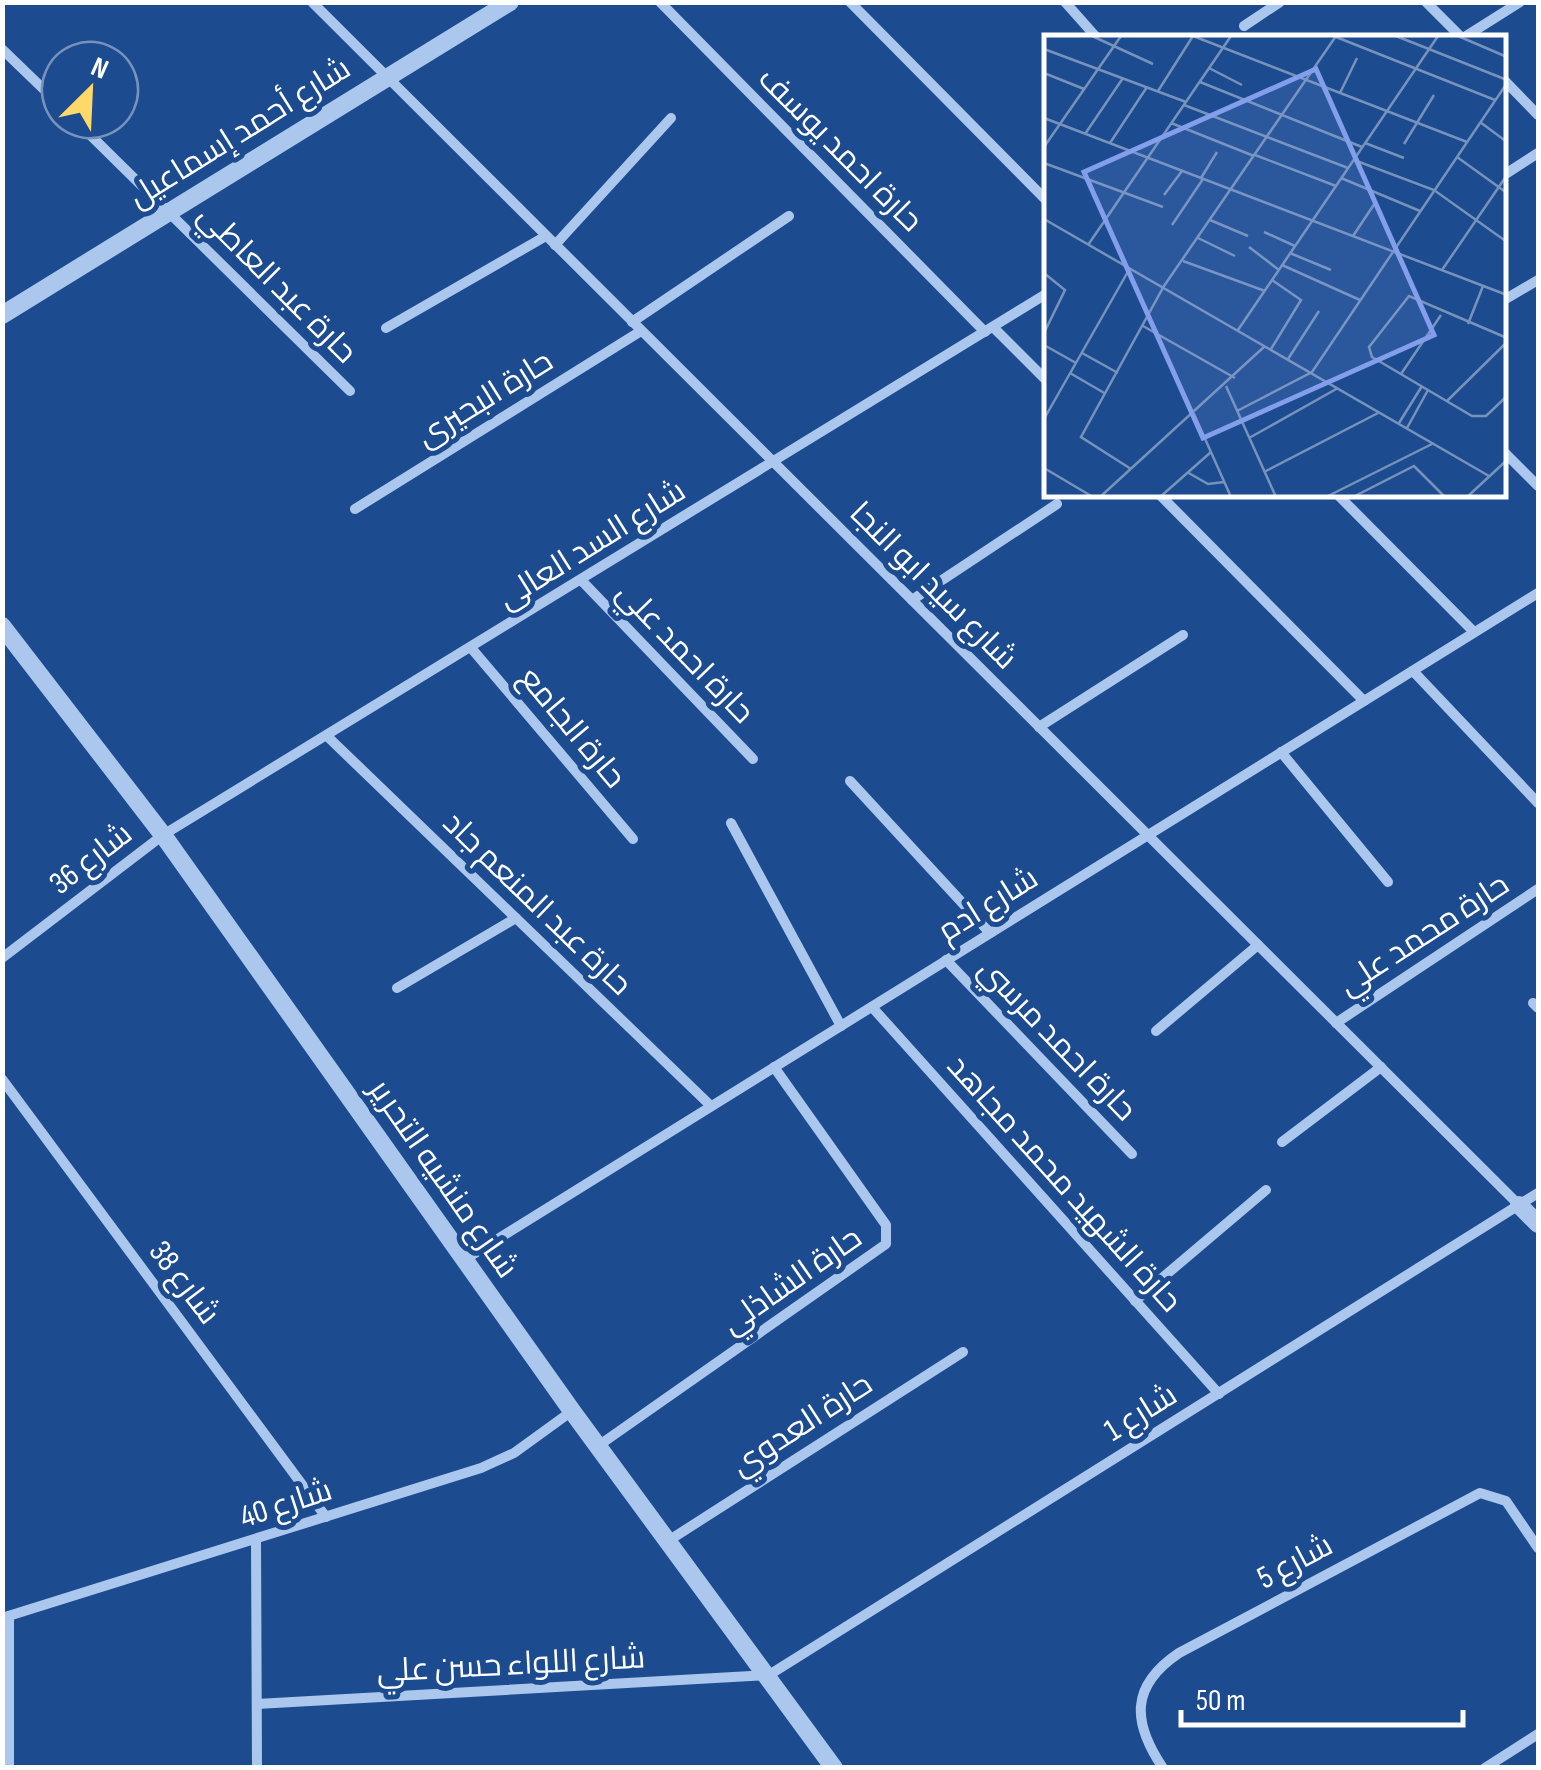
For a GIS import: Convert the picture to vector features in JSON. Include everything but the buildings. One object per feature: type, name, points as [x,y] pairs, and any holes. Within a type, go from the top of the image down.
[{"type":"street","name":"شارع سيد ابو النجا","points":[[312,2],[1519,1204]]},
{"type":"street","name":"شارع أحمد إسماعيل","points":[[2,315],[510,2]]},
{"type":"street","name":"حارة احمد يوسف","points":[[660,2],[989,330],[1044,378]]},
{"type":"street","points":[[850,2],[1044,198]]},
{"type":"street","points":[[1065,2],[1094,35]]},
{"type":"street","points":[[1244,26],[1280,2]]},
{"type":"street","points":[[1426,2],[1459,35]]},
{"type":"street","points":[[1467,35],[1520,2]]},
{"type":"street","points":[[2,49],[40,86]]},
{"type":"street","points":[[1506,82],[1538,115]]},
{"type":"street","points":[[555,244],[671,118]]},
{"type":"street","name":"حارة عبد العاطي","points":[[95,140],[350,391]]},
{"type":"street","points":[[1506,174],[1538,153]]},
{"type":"street","name":"حارة البحيرى","points":[[355,509],[637,326],[789,216]]},
{"type":"street","points":[[386,328],[546,236]]},
{"type":"street","points":[[1506,299],[1538,280]]},
{"type":"street","name":"شارع السد العالى","points":[[162,835],[328,737],[1044,295]]},
{"type":"street","points":[[1506,454],[1538,486]]},
{"type":"street","points":[[1163,498],[1364,701]]},
{"type":"street","points":[[1341,498],[1474,632]]},
{"type":"street","points":[[912,600],[1057,504]]},
{"type":"street","name":"حارة احمد علي","points":[[582,581],[753,759]]},
{"type":"street","points":[[1533,596],[1538,610]]},
{"type":"street","name":"شارع ادم","points":[[464,1260],[1533,596]]},
{"type":"street","name":"شارع منشيه التحرير","points":[[2,626],[162,835],[572,1411],[834,1768]]},
{"type":"street","points":[[1039,727],[1183,635]]},
{"type":"street","points":[[2,659],[18,647]]},
{"type":"street","name":"حارة الجامع","points":[[472,648],[633,840]]},
{"type":"street","points":[[1413,671],[1538,802]]},
{"type":"street","name":"حارة عبد المنعم جاد","points":[[328,737],[711,1106]]},
{"type":"street","points":[[1281,752],[1388,882]]},
{"type":"street","points":[[850,781],[990,933]]},
{"type":"street","points":[[731,822],[840,1026]]},
{"type":"street","name":"شارع 36","points":[[2,958],[162,835]]},
{"type":"street","name":"حارة محمد علي","points":[[1336,1023],[1538,890]]},
{"type":"street","points":[[397,988],[516,918]]},
{"type":"street","points":[[1156,1031],[1258,945]]},
{"type":"street","name":"حارة احمد مرسي","points":[[946,960],[1132,1154]]},
{"type":"street","name":"حارة الشهيد محمد مجاهد","points":[[872,1006],[1219,1394]]},
{"type":"street","name":"حارة الشاذلي","points":[[598,1446],[886,1244],[886,1225],[774,1067]]},
{"type":"street","points":[[1282,1142],[1380,1067]]},
{"type":"street","name":"شارع 38","points":[[2,1080],[326,1516]]},
{"type":"street","points":[[1135,1300],[1266,1190]]},
{"type":"street","name":"شارع 1","points":[[769,1676],[1538,1192]]},
{"type":"street","points":[[1519,1204],[1538,1224]]},
{"type":"street","name":"حارة العدوي","points":[[668,1541],[963,1352]]},
{"type":"street","name":"شارع 40","points":[[6,1617],[481,1468],[544,1434],[572,1411]]},
{"type":"street","name":"شارع 5","points":[[1163,1768],[1144,1740],[1141,1699],[1162,1664],[1179,1652],[1470,1496],[1491,1493],[1506,1501],[1538,1548]]},
{"type":"street","points":[[256,1540],[257,1768]]},
{"type":"street","points":[[6,1617],[10,1768]]},
{"type":"street","name":"شارع اللواء حسن علي","points":[[257,1704],[769,1676]]},
{"type":"street","points":[[1485,1768],[1538,1734]]}]
